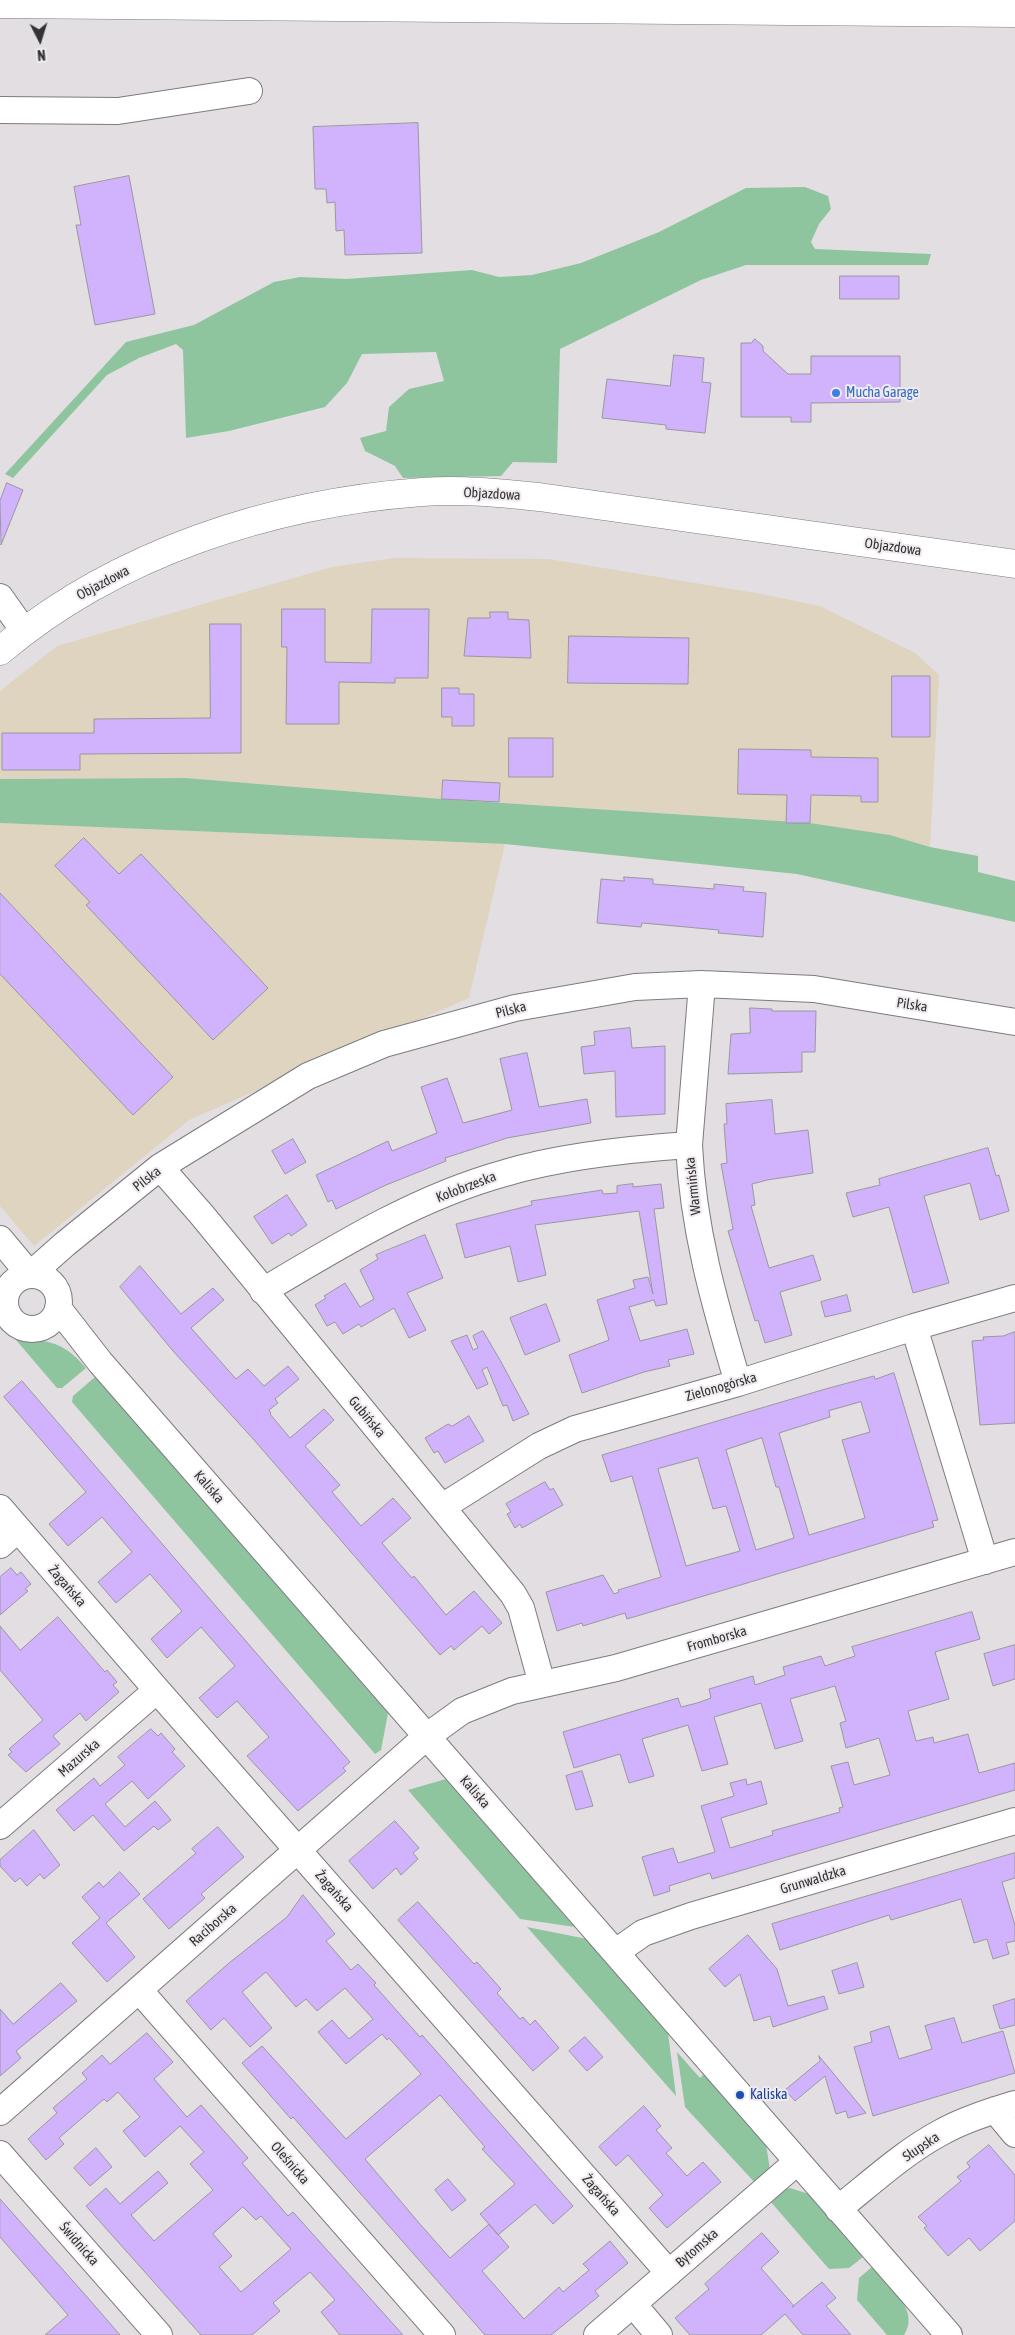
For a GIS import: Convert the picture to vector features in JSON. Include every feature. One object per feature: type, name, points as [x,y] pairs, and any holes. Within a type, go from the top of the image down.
[{"type":"main road","points":[[0,4],[1015,13]]},
{"type":"main road","name":"Objazdowa","points":[[0,651],[24,631],[74,598],[120,573],[211,535],[315,506],[364,498],[423,492],[483,492],[539,496],[1015,564]]},
{"type":"street","points":[[0,110],[118,111],[249,91]]},
{"type":"street","points":[[0,597],[24,631]]},
{"type":"street","name":"Pilska","points":[[19,1282],[160,1168],[308,1076],[384,1044],[515,1008],[635,987],[702,984],[814,989],[1015,1022]]},
{"type":"street","name":"Warmińska","points":[[702,984],[689,1145],[702,1254],[738,1383]]},
{"type":"street","name":"Kołobrzeska","points":[[263,1291],[376,1224],[505,1172],[591,1156],[689,1145]]},
{"type":"street","name":"Gubińska","points":[[160,1168],[202,1215],[513,1594],[521,1608],[542,1684]]},
{"type":"street","points":[[0,1239],[19,1282]]},
{"type":"street","name":"Pilska","points":[[57,1300],[54,1271],[65,1244]]},
{"type":"street","points":[[0,1263],[19,1282]]},
{"type":"street","points":[[46,1279],[57,1300],[50,1322],[37,1328],[26,1328],[12,1319],[5,1304],[19,1282],[46,1279]]},
{"type":"street","name":"Zielonogórska","points":[[442,1507],[539,1446],[575,1429],[738,1383],[914,1327],[1015,1298]]},
{"type":"street","name":"Kaliska","points":[[57,1300],[100,1362],[838,2209],[936,2330]]},
{"type":"street","points":[[914,1327],[985,1561]]},
{"type":"street","name":"Kaliska","points":[[37,1328],[60,1338],[100,1362]]},
{"type":"street","name":"Żagańska","points":[[0,1508],[9,1537],[157,1690],[670,2272]]},
{"type":"street","name":"Fromborska","points":[[426,1737],[462,1711],[512,1691],[616,1668],[1015,1552]]},
{"type":"street","name":"Mazurska","points":[[0,1826],[157,1690]]},
{"type":"street","name":"Raciborska","points":[[0,2112],[426,1737]]},
{"type":"street","name":"Grunwaldzka","points":[[616,1952],[643,1933],[692,1916],[1015,1821]]},
{"type":"street","name":"Oleśnicka","points":[[139,1990],[442,2335]]},
{"type":"street","points":[[1005,2107],[1015,2134]]},
{"type":"street","name":"Słupska","points":[[838,2209],[920,2145],[940,2133],[1005,2107]]},
{"type":"street","name":"Świdnicka","points":[[0,2154],[159,2335]]},
{"type":"street","name":"Bytomska","points":[[597,2335],[797,2162]]},
{"type":"street","points":[[633,2304],[659,2335]]},
{"type":"shaded area","points":[[395,558],[548,559],[762,594],[820,606],[915,653],[939,675],[930,847],[890,835],[810,823],[442,799],[186,778],[0,779],[0,691],[57,646],[332,567]]},
{"type":"shaded area","points":[[0,823],[505,844],[469,998],[189,1120],[34,1246],[0,1206]]},
{"type":"green space","points":[[805,187],[828,196],[831,209],[819,224],[811,242],[815,249],[931,254],[928,265],[746,265],[701,280],[560,349],[557,463],[513,462],[501,476],[403,478],[395,466],[365,451],[360,438],[386,431],[389,407],[409,389],[444,381],[436,352],[362,354],[347,383],[325,407],[229,431],[186,438],[183,350],[176,344],[139,358],[107,375],[13,478],[5,474],[126,342],[194,325],[274,282],[300,277],[346,279],[472,270],[499,277],[532,275],[581,263],[659,232],[746,188]]},
{"type":"green space","points":[[186,778],[442,799],[810,823],[890,835],[930,847],[978,856],[978,872],[1015,881],[1015,922],[797,874],[505,844],[0,823],[0,779]]},
{"type":"green space","points":[[10,1333],[59,1346],[67,1350],[86,1368],[62,1388],[57,1388]]},
{"type":"green space","points":[[95,1377],[388,1713],[381,1750],[375,1754],[72,1402],[73,1396]]},
{"type":"green space","points":[[446,1779],[575,1927],[520,1919],[408,1790]]},
{"type":"green space","points":[[527,1927],[587,1939],[668,2033],[676,2096]]},
{"type":"green space","points":[[677,2052],[700,2078],[704,2074],[766,2144],[770,2170],[757,2185],[685,2107]]},
{"type":"green space","points":[[790,2188],[809,2194],[863,2257],[849,2268],[829,2269],[770,2201],[780,2191]]},
{"type":"green space","points":[[872,2267],[894,2290],[906,2307],[908,2326],[904,2335],[887,2335],[857,2300],[859,2278]]},
{"type":"building","points":[[418,123],[422,253],[345,255],[344,230],[336,231],[335,202],[327,203],[326,189],[315,189],[313,127]]},
{"type":"building","points":[[129,176],[155,314],[95,325],[76,225],[81,225],[74,187]]},
{"type":"building","points":[[840,276],[899,276],[899,299],[840,299]]},
{"type":"building","points":[[755,339],[763,346],[763,351],[788,374],[811,374],[811,356],[900,356],[900,402],[811,403],[811,422],[791,422],[791,417],[741,417],[741,343],[751,343]]},
{"type":"building","points":[[674,355],[704,358],[702,382],[711,383],[705,433],[666,429],[666,425],[602,418],[607,379],[670,386]]},
{"type":"building","points":[[7,483],[23,490],[1,545],[0,501]]},
{"type":"building","points":[[282,609],[325,609],[325,662],[371,663],[372,609],[429,609],[428,678],[395,678],[395,683],[339,682],[339,724],[286,724],[287,647],[282,647]]},
{"type":"building","points":[[490,612],[508,612],[508,619],[529,620],[531,658],[464,656],[468,618],[490,618]]},
{"type":"building","points":[[210,624],[241,624],[241,753],[80,754],[80,770],[2,770],[2,733],[94,733],[94,719],[210,718]]},
{"type":"building","points":[[569,636],[689,638],[688,684],[568,683]]},
{"type":"building","points":[[892,676],[930,676],[930,737],[892,737]]},
{"type":"building","points":[[442,688],[459,688],[459,694],[474,694],[474,726],[452,726],[452,717],[442,717]]},
{"type":"building","points":[[509,738],[553,738],[553,777],[509,777]]},
{"type":"building","points":[[739,749],[811,750],[811,757],[878,758],[878,802],[861,802],[861,796],[811,795],[810,823],[786,823],[787,795],[738,794]]},
{"type":"building","points":[[443,780],[500,783],[499,802],[442,799]]},
{"type":"building","points":[[84,838],[119,874],[141,854],[268,988],[213,1040],[86,905],[90,902],[55,866]]},
{"type":"building","points":[[624,877],[653,879],[653,884],[714,889],[714,884],[744,887],[743,891],[766,893],[763,937],[718,933],[719,930],[642,923],[641,927],[597,923],[601,879],[624,881]]},
{"type":"building","points":[[0,893],[173,1077],[133,1115],[0,974]]},
{"type":"building","points":[[750,1008],[772,1009],[772,1011],[816,1011],[815,1052],[802,1052],[802,1072],[728,1074],[731,1034],[750,1033]]},
{"type":"building","points":[[630,1028],[632,1048],[665,1046],[665,1114],[616,1117],[615,1071],[584,1074],[581,1047],[595,1045],[594,1032]]},
{"type":"building","points":[[527,1053],[539,1107],[587,1099],[591,1123],[507,1138],[445,1158],[446,1161],[386,1185],[336,1209],[332,1200],[328,1202],[316,1175],[388,1141],[392,1151],[437,1133],[421,1087],[447,1078],[463,1123],[512,1110],[500,1059]]},
{"type":"building","points":[[772,1100],[775,1134],[808,1130],[813,1173],[752,1184],[755,1205],[751,1206],[769,1268],[813,1255],[821,1280],[780,1292],[792,1335],[765,1343],[758,1320],[755,1321],[728,1231],[733,1229],[721,1164],[727,1163],[724,1124],[727,1124],[726,1104]]},
{"type":"building","points":[[293,1139],[306,1162],[285,1174],[272,1151]]},
{"type":"building","points":[[988,1148],[996,1176],[999,1175],[1009,1211],[980,1220],[970,1183],[924,1196],[949,1283],[913,1293],[889,1207],[853,1217],[846,1193],[880,1185],[879,1179]]},
{"type":"building","points":[[633,1184],[633,1187],[661,1184],[664,1208],[654,1209],[667,1304],[656,1306],[654,1300],[629,1307],[640,1341],[687,1329],[694,1354],[668,1360],[670,1366],[644,1372],[582,1393],[569,1355],[609,1340],[597,1300],[635,1288],[633,1280],[648,1277],[653,1294],[639,1211],[535,1225],[546,1275],[518,1282],[510,1246],[465,1258],[456,1224],[532,1205],[531,1201],[602,1190],[603,1194],[617,1193],[617,1186]]},
{"type":"building","points":[[287,1195],[307,1225],[291,1236],[289,1233],[272,1244],[254,1217]]},
{"type":"building","points":[[425,1235],[443,1278],[407,1293],[426,1330],[409,1338],[394,1308],[361,1327],[359,1324],[343,1334],[335,1322],[327,1326],[315,1305],[326,1298],[324,1296],[345,1283],[360,1307],[374,1299],[360,1270],[378,1259],[376,1255]]},
{"type":"building","points":[[140,1266],[181,1314],[213,1288],[224,1300],[191,1328],[236,1379],[248,1369],[264,1386],[288,1366],[299,1379],[275,1399],[278,1403],[269,1410],[270,1414],[290,1438],[324,1409],[334,1420],[305,1446],[340,1485],[332,1492],[361,1526],[393,1498],[411,1518],[382,1543],[397,1561],[412,1578],[414,1576],[446,1615],[474,1591],[502,1623],[489,1634],[482,1626],[454,1650],[451,1646],[440,1655],[255,1441],[173,1351],[120,1287]]},
{"type":"building","points":[[847,1295],[851,1311],[825,1317],[821,1302]]},
{"type":"building","points":[[546,1304],[560,1341],[525,1355],[510,1318]]},
{"type":"building","points":[[483,1331],[529,1414],[513,1421],[507,1405],[503,1406],[487,1367],[482,1370],[488,1384],[477,1389],[451,1341],[467,1335],[473,1350],[478,1348],[473,1336]]},
{"type":"building","points":[[1015,1332],[1015,1423],[980,1425],[972,1341],[984,1340],[983,1337],[1003,1336]]},
{"type":"building","points":[[894,1373],[938,1520],[932,1521],[934,1527],[627,1619],[625,1613],[583,1626],[582,1623],[557,1631],[546,1592],[603,1575],[614,1594],[619,1592],[618,1590],[661,1577],[632,1476],[611,1482],[602,1455],[829,1388],[874,1376],[875,1379]],"holes":[[[861,1402],[870,1432],[842,1440],[865,1518],[809,1535],[779,1433],[830,1417],[829,1411]],[[762,1438],[776,1487],[779,1487],[794,1538],[756,1550],[726,1450]],[[698,1458],[713,1509],[726,1506],[740,1551],[686,1566],[658,1469]]]},
{"type":"building","points":[[22,1381],[350,1762],[343,1768],[346,1771],[298,1811],[247,1756],[269,1737],[237,1701],[217,1718],[199,1698],[235,1666],[201,1627],[167,1658],[151,1639],[182,1611],[150,1574],[116,1603],[98,1582],[132,1552],[102,1517],[68,1546],[49,1524],[86,1492],[4,1397]]},
{"type":"building","points":[[469,1416],[484,1441],[445,1463],[438,1451],[434,1453],[425,1438],[448,1424],[452,1426]]},
{"type":"building","points":[[545,1482],[550,1490],[553,1488],[563,1505],[522,1528],[520,1524],[515,1528],[507,1514],[511,1512],[506,1504]]},
{"type":"building","points":[[11,1568],[17,1575],[21,1572],[31,1584],[25,1589],[28,1591],[0,1615],[0,1577]]},
{"type":"building","points":[[972,1612],[980,1639],[935,1652],[949,1699],[908,1711],[916,1741],[933,1737],[934,1743],[968,1734],[979,1773],[1015,1763],[1015,1790],[712,1879],[710,1873],[669,1886],[670,1891],[654,1896],[642,1857],[673,1848],[678,1863],[715,1852],[701,1806],[734,1796],[730,1783],[746,1779],[747,1785],[761,1781],[767,1804],[721,1818],[730,1848],[773,1835],[772,1831],[840,1812],[839,1808],[843,1807],[831,1766],[848,1762],[854,1785],[890,1775],[879,1738],[846,1748],[840,1723],[846,1721],[835,1686],[790,1699],[803,1741],[775,1749],[761,1703],[714,1717],[728,1764],[702,1771],[688,1725],[642,1739],[654,1776],[629,1783],[620,1754],[574,1768],[563,1732],[678,1698],[681,1707],[697,1703],[711,1698],[709,1689],[753,1676],[755,1685],[785,1675],[783,1667],[821,1656],[825,1666],[855,1656],[852,1647]]},
{"type":"building","points":[[58,1617],[105,1672],[107,1670],[117,1682],[113,1685],[119,1692],[86,1721],[80,1713],[53,1736],[60,1744],[26,1772],[8,1755],[12,1752],[9,1749],[43,1720],[0,1670],[0,1626],[20,1650]]},
{"type":"building","points":[[1015,1645],[1015,1679],[993,1686],[984,1654]]},
{"type":"building","points":[[151,1729],[158,1736],[161,1733],[175,1749],[172,1752],[185,1766],[148,1799],[132,1781],[105,1804],[125,1827],[155,1801],[171,1820],[158,1830],[154,1826],[124,1851],[93,1815],[74,1831],[56,1810],[94,1778],[100,1786],[125,1765],[118,1757]]},
{"type":"building","points":[[582,1771],[593,1806],[576,1810],[566,1776]]},
{"type":"building","points":[[395,1821],[419,1848],[413,1853],[418,1859],[401,1875],[396,1868],[373,1889],[349,1861]]},
{"type":"building","points":[[218,1827],[244,1857],[201,1894],[205,1898],[169,1929],[143,1899],[196,1853],[192,1849]]},
{"type":"building","points":[[34,1830],[60,1865],[44,1879],[40,1874],[27,1886],[20,1878],[15,1882],[0,1866],[0,1860]]},
{"type":"building","points":[[1015,1853],[1015,1878],[1002,1882],[1015,1925],[1015,1941],[1006,1943],[1009,1954],[993,1959],[987,1939],[974,1943],[961,1899],[891,1920],[889,1915],[780,1950],[772,1924]]},
{"type":"building","points":[[120,1872],[140,1894],[106,1923],[135,1957],[107,1982],[72,1943],[100,1918],[82,1897],[99,1882],[103,1887]]},
{"type":"building","points":[[303,1895],[335,1934],[326,1941],[351,1970],[358,1964],[376,1983],[374,1985],[420,2037],[422,2035],[573,2206],[553,2224],[535,2204],[498,2235],[509,2247],[482,2271],[524,2319],[559,2287],[563,2292],[589,2270],[583,2264],[610,2241],[628,2263],[595,2291],[599,2296],[551,2335],[485,2335],[293,2117],[291,2119],[242,2063],[262,2046],[346,2139],[421,2074],[389,2038],[387,2040],[382,2034],[346,2064],[318,2032],[332,2020],[349,2039],[373,2019],[345,1988],[317,2011],[306,1999],[296,2007],[266,1972],[242,1992],[272,2028],[250,2047],[224,2018],[211,2030],[186,2001],[229,1963],[287,1917]],"holes":[[[440,2095],[485,2147],[482,2149],[515,2184],[480,2214],[489,2224],[450,2258],[365,2159]]]},
{"type":"building","points":[[418,1902],[474,1964],[477,1962],[501,1989],[497,1993],[520,2019],[523,2017],[530,2025],[535,2020],[559,2048],[533,2071],[398,1920]]},
{"type":"building","points":[[748,1935],[777,1969],[788,2006],[824,1996],[828,2009],[773,2027],[770,2016],[754,2021],[740,1974],[725,1987],[709,1969]]},
{"type":"building","points":[[857,1963],[864,1987],[839,1994],[832,1971]]},
{"type":"building","points":[[61,1983],[77,2001],[16,2051],[21,2058],[0,2076],[0,2009],[13,2024]]},
{"type":"building","points":[[1015,1999],[1015,2025],[1000,2029],[993,2006]]},
{"type":"building","points":[[954,2018],[962,2043],[1003,2031],[1015,2073],[873,2116],[854,2047],[872,2042],[870,2032],[889,2026],[899,2059],[932,2049],[925,2026]]},
{"type":"building","points":[[147,2033],[173,2062],[154,2079],[187,2117],[201,2105],[248,2158],[242,2163],[288,2216],[293,2212],[403,2335],[340,2335],[321,2312],[335,2300],[310,2272],[273,2303],[280,2311],[252,2335],[201,2335],[86,2206],[106,2188],[120,2204],[158,2171],[168,2183],[131,2215],[154,2241],[213,2190],[190,2164],[204,2152],[180,2126],[145,2157],[123,2131],[140,2117],[118,2092],[107,2102],[104,2099],[59,2138],[64,2144],[46,2160],[28,2139],[57,2113],[53,2108],[87,2079],[82,2073],[102,2055],[110,2064]],"holes":[[[243,2207],[256,2220],[261,2216],[291,2249],[241,2292],[219,2267],[232,2256],[213,2234]]]},
{"type":"building","points":[[585,2037],[603,2057],[587,2071],[569,2051]]},
{"type":"building","points":[[819,2056],[866,2113],[848,2118],[846,2111],[836,2114],[825,2076],[795,2101],[785,2090],[820,2061]]},
{"type":"building","points":[[644,2106],[661,2126],[656,2130],[672,2148],[666,2153],[687,2176],[703,2162],[721,2182],[667,2228],[649,2208],[663,2195],[628,2155],[616,2166],[599,2147]]},
{"type":"building","points":[[989,2145],[1015,2175],[1015,2221],[980,2251],[969,2238],[948,2256],[924,2228],[927,2226],[918,2217],[961,2181],[957,2177],[970,2167],[967,2163]]},
{"type":"building","points":[[96,2148],[112,2167],[90,2186],[74,2168]]},
{"type":"building","points":[[448,2179],[466,2200],[452,2211],[435,2190]]},
{"type":"building","points":[[0,2199],[120,2335],[45,2335],[68,2315],[0,2237]]},
{"type":"building","points":[[762,2233],[779,2252],[761,2268],[794,2306],[822,2282],[836,2298],[826,2306],[851,2335],[803,2335],[785,2314],[761,2335],[690,2335],[675,2318],[709,2289],[705,2284]]},
{"type":"place","name":"Mucha Garage","points":[[836,393]]},
{"type":"place","name":"Kaliska","points":[[740,2095]]}]
